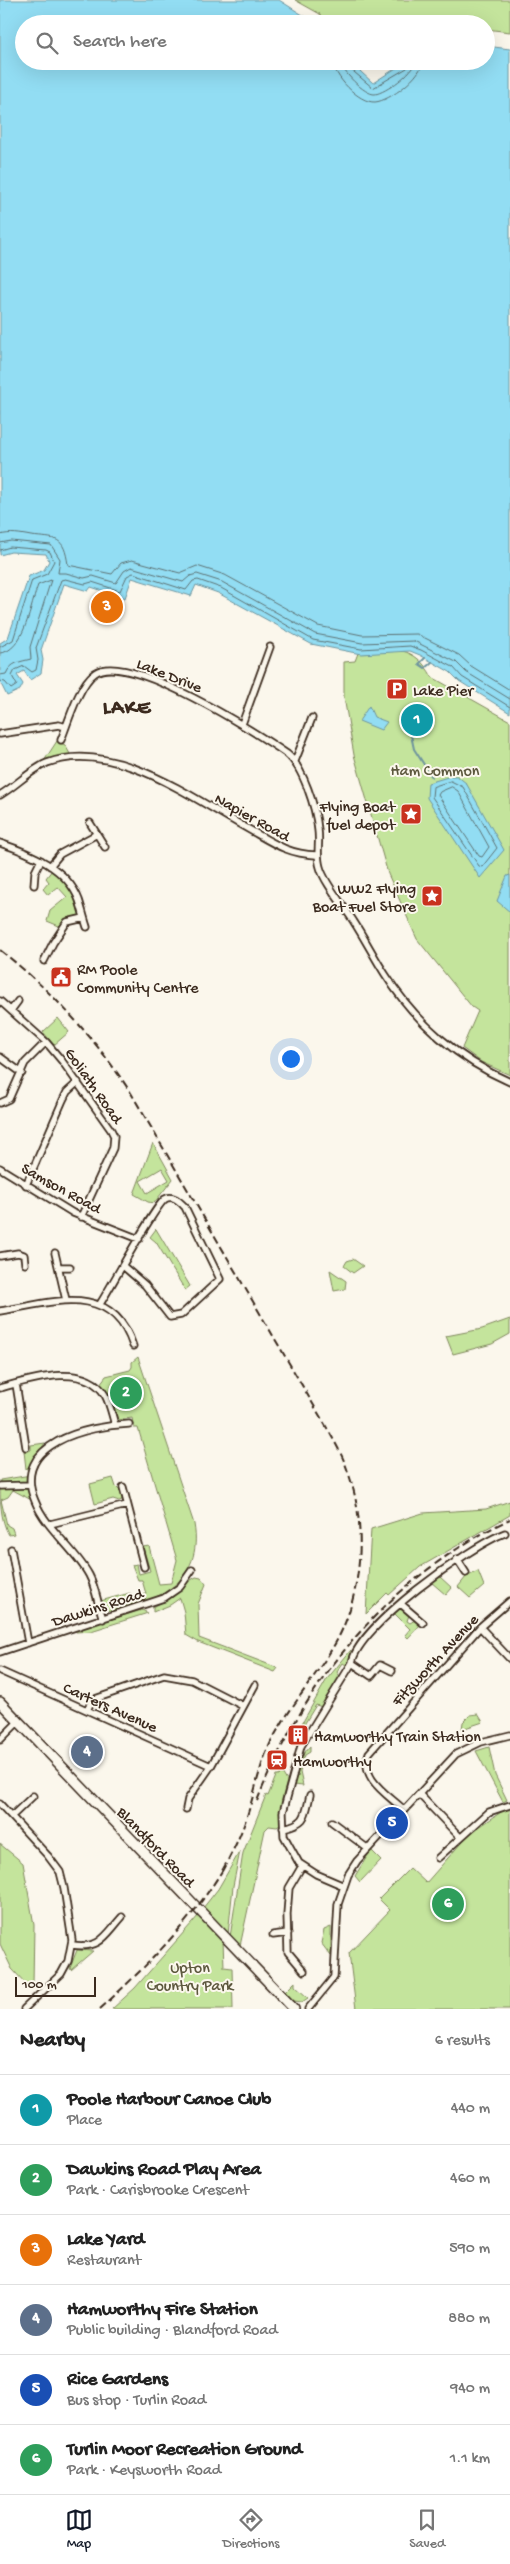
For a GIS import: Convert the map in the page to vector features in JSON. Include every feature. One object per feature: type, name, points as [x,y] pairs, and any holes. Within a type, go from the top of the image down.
[{"type":"main road","name":"Blandford Road","points":[[0,1702],[294,2009]]},
{"type":"street","points":[[242,724],[270,647]]},
{"type":"street","name":"Lake Drive","points":[[61,740],[86,682],[98,671],[112,669],[154,679],[210,706],[242,724],[295,761]]},
{"type":"street","points":[[312,718],[295,761],[307,788],[317,822],[316,854],[323,876],[337,895],[385,975],[410,1009],[440,1040],[487,1072],[510,1082]]},
{"type":"street","points":[[0,734],[59,725],[66,727]]},
{"type":"street","name":"Napier Road","points":[[0,795],[39,768],[60,760],[86,757],[102,758],[117,762],[171,785],[289,852],[316,854]]},
{"type":"street","points":[[90,823],[105,847]]},
{"type":"street","points":[[50,866],[60,854],[97,834]]},
{"type":"street","points":[[0,843],[41,860],[70,884],[79,900],[87,926]]},
{"type":"street","points":[[34,885],[35,872],[41,860]]},
{"type":"street","points":[[44,961],[67,922],[84,918]]},
{"type":"street","points":[[12,1010],[18,1001]]},
{"type":"street","name":"Goliath Road","points":[[0,1002],[12,1010],[46,1042],[78,1082],[112,1130],[114,1141],[81,1217]]},
{"type":"street","points":[[5,1110],[2,1103],[9,1099],[25,1063],[46,1042]]},
{"type":"street","points":[[0,1057],[22,1073]]},
{"type":"street","points":[[26,1184],[67,1092],[78,1082]]},
{"type":"street","name":"Samson Road","points":[[0,1168],[81,1217],[139,1239]]},
{"type":"street","points":[[100,1304],[139,1239],[165,1200],[177,1199],[185,1207],[220,1279],[181,1315],[170,1317],[145,1285],[123,1266]]},
{"type":"street","points":[[0,1256],[18,1253],[24,1256],[25,1264]]},
{"type":"street","points":[[55,1254],[66,1300]]},
{"type":"street","points":[[59,1267],[70,1267]]},
{"type":"street","points":[[0,1311],[78,1299],[100,1304],[123,1324],[133,1346]]},
{"type":"street","points":[[0,1388],[64,1376],[74,1375],[87,1379],[105,1395],[115,1425]]},
{"type":"street","points":[[16,1384],[26,1447]]},
{"type":"street","points":[[103,1620],[90,1576],[35,1502],[30,1485],[32,1469],[44,1451],[53,1442],[67,1435],[129,1424]]},
{"type":"street","points":[[0,1486],[30,1485]]},
{"type":"street","points":[[123,1487],[144,1567]]},
{"type":"street","points":[[50,1524],[127,1505]]},
{"type":"street","points":[[344,1886],[302,1866],[286,1841],[283,1828],[285,1798],[301,1746],[352,1663],[353,1653],[423,1584],[457,1558],[491,1538],[505,1533]]},
{"type":"street","points":[[11,1549],[28,1643]]},
{"type":"street","points":[[457,1558],[466,1573]]},
{"type":"street","name":"Dawkins Road","points":[[0,1652],[103,1620],[169,1596],[184,1583],[192,1570]]},
{"type":"street","name":"Fitzworth Avenue","points":[[404,1809],[370,1778],[367,1765],[369,1753],[480,1627],[510,1602]]},
{"type":"street","points":[[401,1604],[423,1623]]},
{"type":"street","points":[[480,1627],[510,1659]]},
{"type":"street","points":[[352,1663],[371,1676],[380,1665],[392,1671]]},
{"type":"street","name":"Carters Avenue","points":[[0,1671],[211,1766]]},
{"type":"street","points":[[87,1710],[92,1700],[164,1675],[192,1680],[243,1706]]},
{"type":"street","points":[[186,1809],[189,1797],[211,1766],[255,1685]]},
{"type":"street","points":[[0,1740],[18,1722]]},
{"type":"street","points":[[308,2009],[334,1977],[336,1919],[344,1886],[348,1875],[367,1848],[461,1752],[481,1742],[510,1735]]},
{"type":"street","points":[[419,1794],[459,1836]]},
{"type":"street","points":[[283,1828],[298,1825],[304,1818],[310,1795]]},
{"type":"street","points":[[12,1816],[33,1796]]},
{"type":"street","points":[[0,1804],[48,1856],[60,1872],[72,1945],[68,1961],[61,1974],[24,2009]]},
{"type":"street","points":[[438,1858],[459,1836],[489,1812],[510,1805]]},
{"type":"street","points":[[332,1822],[367,1848]]},
{"type":"street","points":[[302,1866],[291,1882],[288,1893],[288,1952],[304,1970]]},
{"type":"street","points":[[72,1945],[88,1947],[98,1944],[122,1917]]},
{"type":"street","points":[[273,1935],[288,1933]]},
{"type":"green space","points":[[295,0],[510,0],[510,32],[495,30],[495,15],[320,14]]},
{"type":"green space","name":"Ham Common","points":[[360,648],[393,649],[410,654],[425,666],[432,677],[510,721],[510,1075],[481,1062],[462,1048],[478,1011],[472,1007],[417,939],[388,874],[354,755],[344,697],[344,662],[355,661]]},
{"type":"green space","points":[[57,741],[65,745],[70,754],[44,761]]},
{"type":"green space","points":[[52,870],[71,889],[80,915],[65,920],[59,926],[47,921],[50,911],[67,897],[58,887],[48,895],[43,889],[49,882],[46,878]]},
{"type":"green space","points":[[58,1018],[69,1032],[54,1045],[43,1032]]},
{"type":"green space","points":[[153,1143],[173,1179],[154,1203],[148,1202],[134,1194]],"holes":[[[162,1168],[169,1180],[147,1193],[140,1181]]]},
{"type":"green space","points":[[156,1229],[190,1286],[185,1290],[156,1242],[150,1237]]},
{"type":"green space","points":[[353,1259],[363,1266],[353,1273],[344,1266],[347,1261]]},
{"type":"green space","points":[[330,1270],[346,1281],[345,1289],[334,1291]]},
{"type":"green space","points":[[510,1319],[510,1334],[492,1344],[453,1354],[446,1336],[482,1329]]},
{"type":"green space","points":[[138,1357],[194,1524],[195,1544],[192,1561],[174,1586],[144,1602],[109,1611],[103,1607],[100,1601],[130,1593],[131,1597],[146,1594],[142,1580],[138,1580],[132,1565],[137,1564],[139,1574],[150,1571],[143,1547],[149,1546],[159,1584],[171,1583],[177,1560],[138,1428],[134,1428],[132,1418],[118,1420],[111,1397],[100,1384],[106,1376],[130,1370],[132,1362]]},
{"type":"green space","points":[[45,1443],[26,1469],[24,1451],[31,1450],[31,1445]]},
{"type":"green space","points":[[31,1475],[35,1502],[13,1490],[8,1497],[1,1500],[7,1525],[12,1528],[14,1534],[9,1535],[2,1516],[0,1501],[0,1480]]},
{"type":"green space","points":[[113,1478],[116,1487],[123,1494],[122,1500],[113,1499],[95,1504],[90,1484]]},
{"type":"green space","points":[[510,1501],[510,1515],[420,1567],[389,1595],[387,1593],[366,1614],[371,1529],[423,1513],[486,1509]]},
{"type":"green space","points":[[478,1571],[484,1586],[470,1598],[458,1587],[466,1577]]},
{"type":"green space","points":[[439,1576],[452,1588],[446,1595],[431,1582]]},
{"type":"green space","points":[[196,1577],[201,1578],[206,1584],[198,1604],[199,1638],[278,1668],[275,1672],[198,1642],[186,1635],[184,1612],[180,1598],[170,1605],[153,1612],[153,1607],[174,1596],[186,1583]]},
{"type":"green space","points":[[400,1607],[409,1615],[407,1621],[410,1623],[415,1620],[421,1624],[408,1638],[405,1635],[410,1629],[395,1614],[387,1620]]},
{"type":"green space","points":[[142,1610],[148,1613],[91,1631],[76,1632],[75,1630]]},
{"type":"green space","points":[[351,1650],[350,1661],[346,1665],[343,1663],[337,1672],[341,1678],[322,1707],[316,1705],[302,1728],[300,1727],[327,1679]]},
{"type":"green space","points":[[478,1714],[483,1722],[462,1729],[463,1722],[470,1715]]},
{"type":"green space","points":[[310,1746],[310,1752],[305,1755],[300,1772],[303,1786],[293,1785],[296,1777],[299,1776],[296,1774],[304,1753]]},
{"type":"green space","points":[[489,1747],[495,1775],[507,1800],[503,1802],[476,1751]]},
{"type":"green space","points":[[281,1771],[287,1781],[282,1799],[280,1825],[277,1827],[269,1826],[265,1830],[240,1946],[230,1937],[243,1853],[266,1795],[268,1796],[276,1776],[279,1776]]},
{"type":"green space","points":[[510,1809],[510,2009],[356,2009],[349,1953],[390,1910],[379,1899],[410,1868],[426,1883],[469,1834],[504,1810]]},
{"type":"green space","points":[[0,1844],[23,1863],[34,1925],[33,1984],[29,1987],[12,1969],[0,1944]]},
{"type":"green space","points":[[371,1850],[381,1860],[360,1882],[355,1876]]},
{"type":"green space","points":[[240,1851],[233,1886],[228,1935],[203,1908],[218,1889]]},
{"type":"green space","name":"Upton Country Park","points":[[199,1915],[223,1940],[224,1967],[232,1968],[233,2009],[112,2009],[135,1988]]},
{"type":"green space","points":[[331,1927],[331,1956],[321,1943],[324,1930]]},
{"type":"green space","points":[[77,1950],[93,1951],[71,1970],[70,1968]]},
{"type":"green space","points":[[295,1982],[295,1986],[308,1998],[302,2002],[294,2001],[285,1992]]},
{"type":"water","points":[[0,0],[279,0],[303,15],[15,15],[15,70],[359,70],[373,83],[393,70],[495,70],[495,47],[510,49],[510,713],[459,681],[450,672],[410,651],[361,654],[311,644],[218,593],[196,585],[191,596],[132,578],[125,598],[91,587],[88,591],[64,584],[41,650],[43,660],[41,673],[30,680],[24,671],[17,675],[23,684],[20,690],[7,696],[0,682],[0,643],[8,638],[29,576],[44,570],[49,561],[46,554],[11,552],[0,555]]},
{"type":"water","points":[[369,706],[374,717],[387,722],[381,730],[359,721]]},
{"type":"water","points":[[457,776],[466,783],[504,850],[480,878],[427,798],[428,783]]},
{"type":"water","points":[[510,875],[510,912],[497,901],[507,876]]},
{"type":"waterway","points":[[425,658],[419,664],[425,668],[432,662]]},
{"type":"waterway","points":[[409,726],[414,749],[432,777]]},
{"type":"railway","points":[[0,950],[72,1016],[103,1053],[131,1093],[333,1439],[344,1460],[354,1492],[360,1536],[359,1558],[357,1580],[345,1623],[328,1655],[277,1730],[270,1744],[242,1830],[222,1871]]},
{"type":"railway","points":[[257,1801],[277,1756],[300,1713],[327,1673],[356,1636],[390,1602],[426,1571],[466,1543],[510,1519]]},
{"type":"railway","points":[[100,2009],[134,1977],[184,1924],[225,1866]]},
{"type":"place","name":"Lake Yard","points":[[107,607]]},
{"type":"place","name":"Lake Pier","points":[[397,689]]},
{"type":"place","name":"Poole Harbour Canoe Club","points":[[417,720]]},
{"type":"place","name":"Flying Boat fuel depot","points":[[411,814]]},
{"type":"place","name":"WW2 Flying Boat Fuel Store","points":[[432,896]]},
{"type":"place","name":"RM Poole Community Centre","points":[[61,977]]},
{"type":"place","name":"Dawkins Road Play Area","points":[[126,1393]]},
{"type":"place","name":"Hamworthy Train Station","points":[[298,1735]]},
{"type":"place","name":"Hamworthy Fire Station","points":[[87,1752]]},
{"type":"place","name":"Hamworthy","points":[[277,1760]]},
{"type":"place","name":"Rice Gardens","points":[[392,1823]]},
{"type":"place","name":"Turlin Moor Recreation Ground","points":[[448,1904]]},
{"type":"district","name":"LAKE","points":[[127,706]]}]
